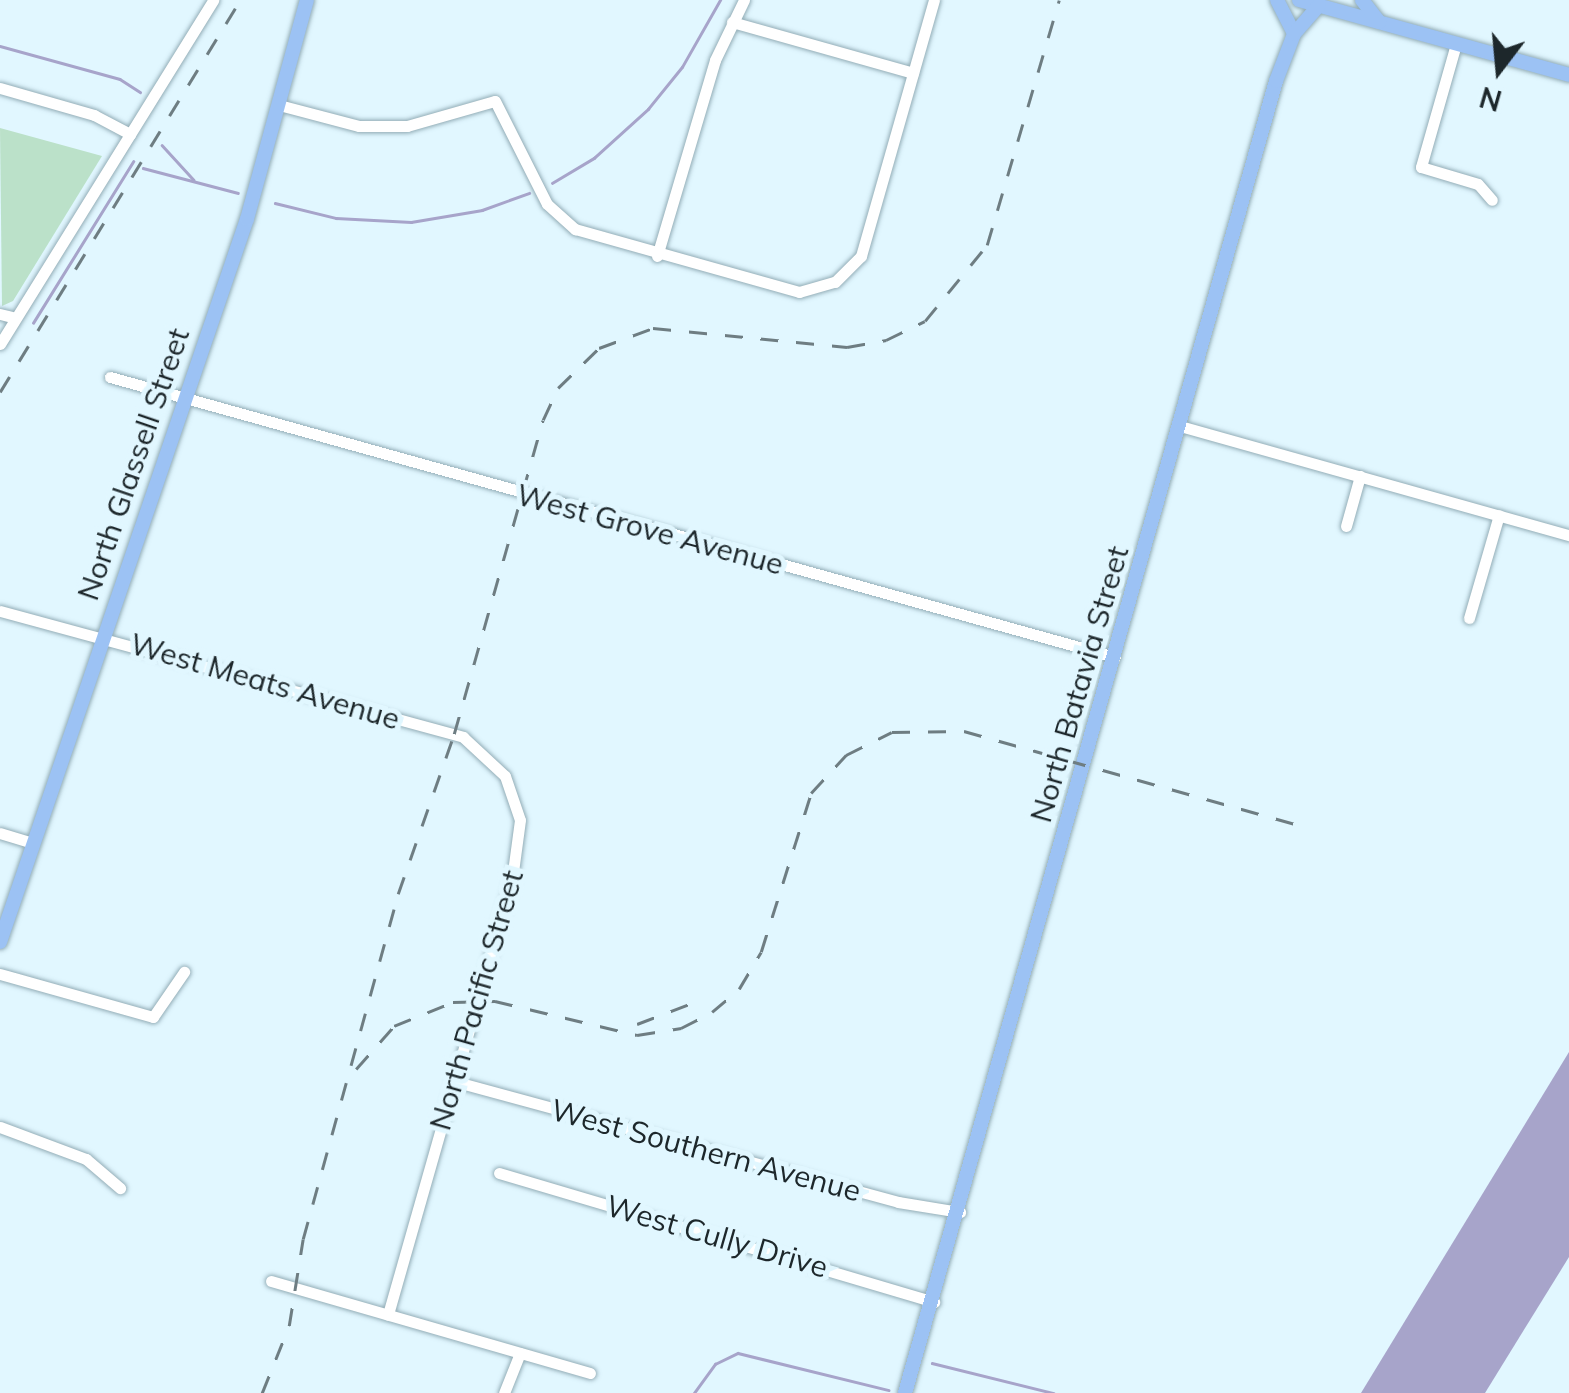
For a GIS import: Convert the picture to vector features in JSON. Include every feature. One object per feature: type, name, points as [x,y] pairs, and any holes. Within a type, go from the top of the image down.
[{"type":"main road","name":"North Glassell Street","points":[[0,942],[102,636],[186,402],[280,105],[306,0]]},
{"type":"main road","points":[[1277,0],[1294,34]]},
{"type":"main road","points":[[1299,0],[1322,3],[1569,75]]},
{"type":"main road","points":[[1362,0],[1379,22]]},
{"type":"main road","name":"North Batavia Street","points":[[905,1393],[960,1212],[1114,657],[1294,34],[1322,3]]},
{"type":"street","points":[[0,344],[213,0]]},
{"type":"street","points":[[657,256],[732,22],[744,0]]},
{"type":"street","points":[[280,105],[359,126],[407,126],[495,101],[560,219],[586,236],[799,292],[834,282],[860,256],[934,0]]},
{"type":"street","points":[[732,22],[913,73]]},
{"type":"street","points":[[1456,44],[1421,167],[1478,184],[1492,200]]},
{"type":"street","points":[[0,88],[94,115],[130,134]]},
{"type":"street","points":[[0,314],[16,318]]},
{"type":"street","name":"West Grove Avenue","points":[[110,377],[186,402],[1114,657]]},
{"type":"street","points":[[1180,426],[1569,535]]},
{"type":"street","points":[[1346,526],[1360,476]]},
{"type":"street","points":[[1470,618],[1498,515]]},
{"type":"street","name":"West Meats Avenue","points":[[0,611],[428,726]]},
{"type":"street","name":"North Pacific Street","points":[[388,1315],[512,879],[520,820],[505,776],[480,746],[428,726]]},
{"type":"street","points":[[0,834],[33,843]]},
{"type":"street","points":[[0,974],[153,1017],[184,972]]},
{"type":"street","name":"West Southern Avenue","points":[[453,1082],[898,1202],[960,1212]]},
{"type":"street","points":[[0,1128],[86,1159],[120,1188]]},
{"type":"street","name":"West Cully Drive","points":[[498,1173],[934,1302]]},
{"type":"street","points":[[271,1281],[590,1373]]},
{"type":"street","points":[[504,1393],[520,1353]]},
{"type":"green space","points":[[0,128],[102,156],[13,301],[2,306]]},
{"type":"shaded area","points":[[1569,1052],[1569,1257],[1485,1393],[1361,1393]]},
{"type":"waterway","points":[[552,183],[594,158],[648,109],[682,67],[720,0]]},
{"type":"waterway","points":[[0,46],[120,79],[140,92]]},
{"type":"waterway","points":[[162,145],[194,180]]},
{"type":"waterway","points":[[33,323],[133,162]]},
{"type":"waterway","points":[[143,168],[238,193]]},
{"type":"waterway","points":[[275,203],[336,218],[411,222],[482,210],[529,193]]},
{"type":"waterway","points":[[694,1393],[715,1364],[738,1353],[889,1390]]},
{"type":"waterway","points":[[932,1363],[1053,1393]]},
{"type":"railway","points":[[0,392],[240,0]]},
{"type":"railway","points":[[262,1393],[289,1326],[303,1239],[398,894],[454,734],[543,420],[558,388],[599,348],[653,328],[847,347],[886,340],[925,321],[987,245],[1059,0]]},
{"type":"railway","points":[[356,1069],[394,1026],[453,1002],[495,1001],[637,1035],[681,1028],[712,1012],[739,989],[761,952],[811,793],[846,755],[892,732],[964,731],[1306,827]]},
{"type":"railway","points":[[637,1024],[700,1000]]}]
